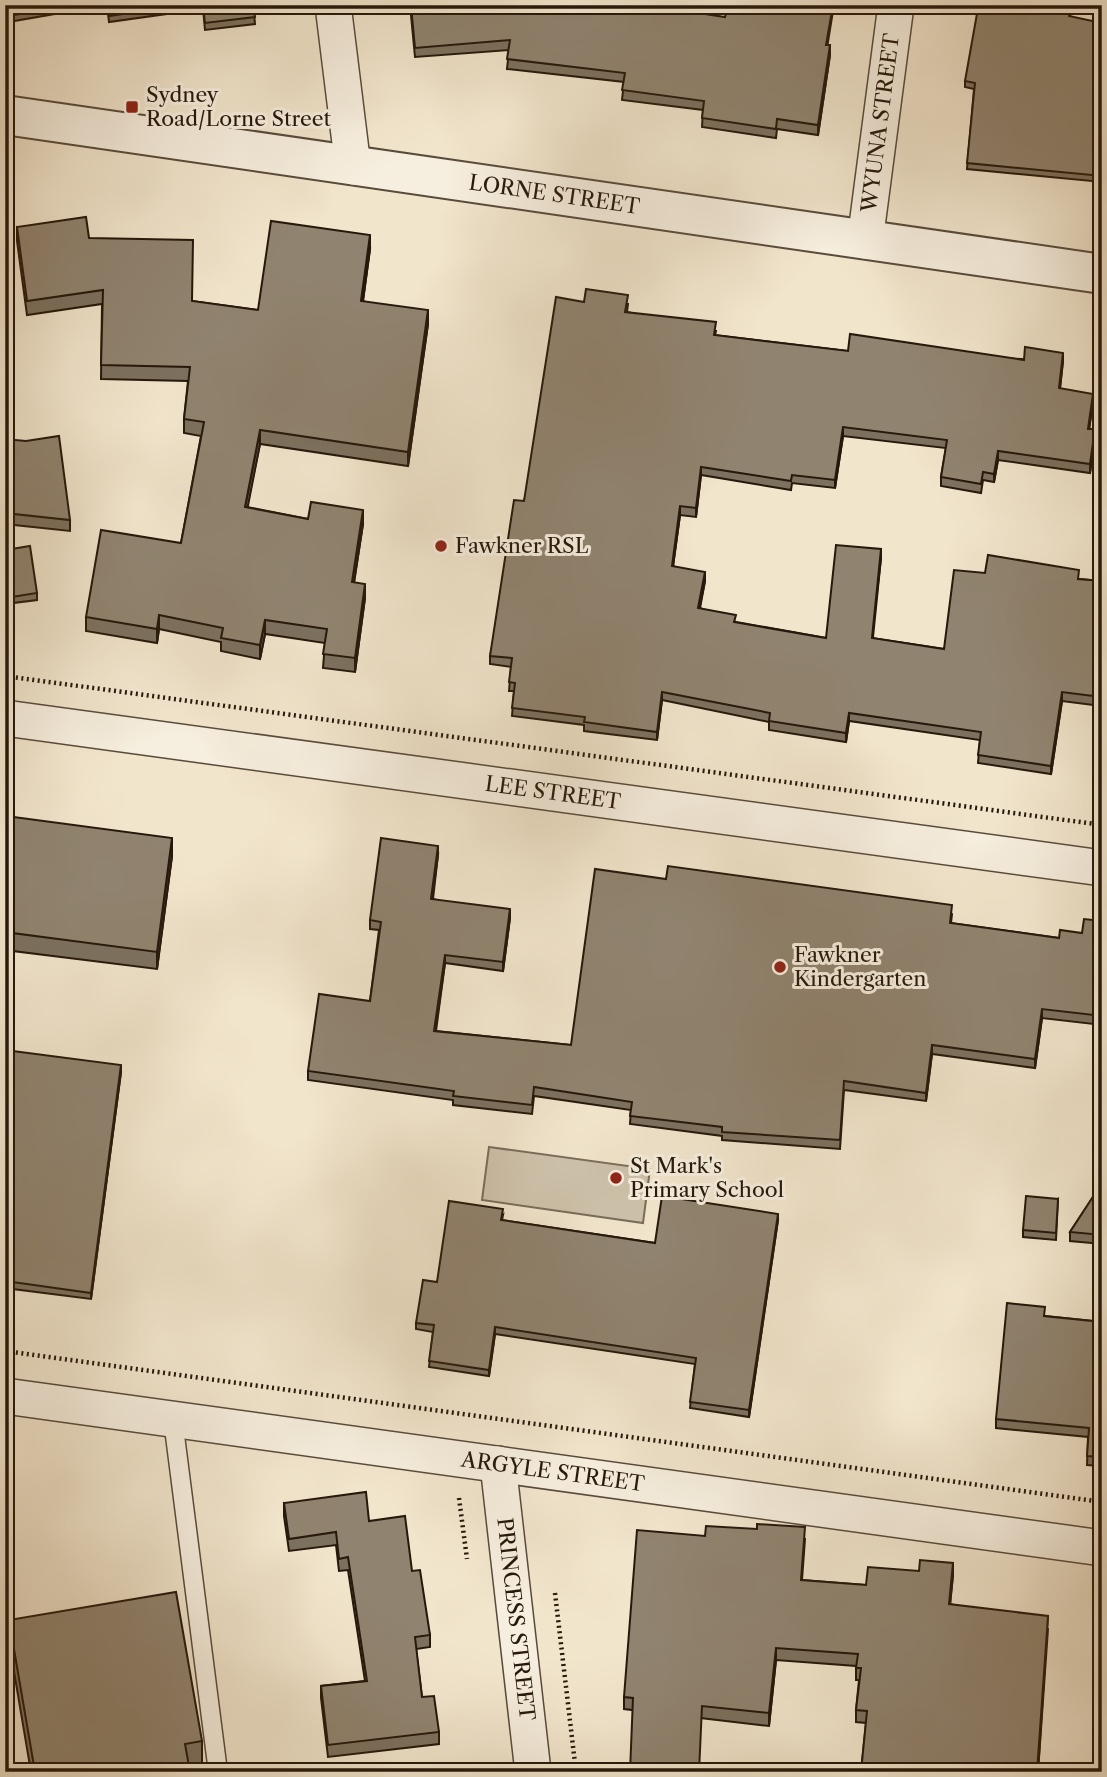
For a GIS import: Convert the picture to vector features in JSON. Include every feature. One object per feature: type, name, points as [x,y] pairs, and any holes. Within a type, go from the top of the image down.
[{"type":"street","points":[[333,5],[353,167]]},
{"type":"street","name":"WYUNA STREET","points":[[865,241],[896,5]]},
{"type":"street","name":"LORNE STREET","points":[[5,116],[1102,274]]},
{"type":"street","name":"LEE STREET","points":[[5,718],[1102,868]]},
{"type":"street","name":"ARGYLE STREET","points":[[5,1396],[1102,1548]]},
{"type":"street","name":"PRINCESS STREET","points":[[498,1464],[533,1772]]},
{"type":"lane","points":[[173,1420],[218,1772]]},
{"type":"path","points":[[5,676],[1102,825]]},
{"type":"path","points":[[5,1351],[1102,1502]]},
{"type":"path","points":[[554,1586],[576,1772]]},
{"type":"shaded area","points":[[489,1147],[650,1169],[643,1223],[482,1200]]},
{"type":"building","points":[[5,5],[70,5],[14,15],[13,11],[5,12]]},
{"type":"building","points":[[108,5],[183,5],[109,16]]},
{"type":"building","points":[[203,5],[253,5],[255,17],[205,23]]},
{"type":"building","points":[[411,5],[666,5],[666,8],[725,17],[728,5],[833,5],[818,125],[777,119],[776,129],[702,118],[704,101],[622,90],[625,73],[507,59],[510,40],[415,48]]},
{"type":"building","points":[[1002,5],[1071,5],[1069,16],[1102,23],[1094,82],[1102,83],[1102,176],[967,163],[975,83],[965,81],[978,8],[1001,12]]},
{"type":"building","points":[[86,217],[89,238],[193,240],[192,301],[258,310],[271,221],[370,235],[361,301],[428,310],[408,452],[260,430],[245,507],[308,519],[311,502],[363,510],[352,582],[365,584],[355,658],[323,654],[327,629],[265,620],[260,645],[221,638],[223,628],[159,615],[157,629],[86,617],[101,530],[181,543],[204,422],[184,419],[190,367],[101,365],[103,290],[27,301],[17,227]]},
{"type":"building","points":[[586,289],[628,295],[625,312],[716,322],[714,335],[848,351],[850,334],[1024,360],[1025,347],[1063,353],[1059,388],[1093,394],[1088,429],[1095,429],[1090,464],[998,451],[994,474],[983,472],[981,484],[941,477],[947,440],[843,427],[835,480],[792,475],[791,481],[701,467],[696,508],[680,506],[672,566],[705,572],[698,608],[736,615],[734,622],[826,638],[836,545],[881,549],[872,638],[944,649],[954,570],[985,573],[988,555],[1079,570],[1078,579],[1102,581],[1102,697],[1062,692],[1051,766],[978,755],[981,732],[849,713],[846,733],[769,721],[770,713],[662,692],[657,732],[584,722],[585,717],[512,708],[515,683],[509,682],[512,658],[490,656],[514,500],[524,501],[556,297],[584,302]]},
{"type":"building","points":[[59,436],[70,520],[5,513],[5,439],[26,441]]},
{"type":"building","points":[[30,546],[37,593],[5,598],[5,550]]},
{"type":"building","points":[[6,816],[172,838],[157,952],[5,932]]},
{"type":"building","points":[[381,838],[438,846],[431,899],[510,909],[503,962],[445,955],[434,1031],[571,1045],[595,869],[666,879],[668,866],[952,905],[950,923],[1059,938],[1060,930],[1082,933],[1084,919],[1102,921],[1102,1016],[1042,1009],[1035,1059],[932,1045],[926,1093],[844,1081],[840,1140],[722,1132],[722,1127],[630,1116],[632,1102],[534,1087],[532,1105],[453,1096],[454,1091],[308,1071],[319,994],[370,1001],[381,922],[370,920]]},
{"type":"building","points":[[5,1050],[121,1065],[91,1293],[5,1281]]},
{"type":"building","points":[[1102,1183],[1102,1235],[1070,1232]]},
{"type":"building","points":[[662,1196],[778,1214],[749,1410],[690,1402],[696,1358],[495,1327],[489,1370],[429,1361],[434,1325],[416,1323],[423,1280],[437,1282],[449,1201],[503,1209],[501,1220],[655,1243]]},
{"type":"building","points":[[1026,1196],[1058,1199],[1056,1233],[1023,1230]]},
{"type":"building","points":[[1007,1303],[1045,1307],[1044,1316],[1102,1322],[1102,1457],[1087,1456],[1089,1428],[996,1419]]},
{"type":"building","points":[[366,1492],[369,1521],[405,1516],[412,1571],[420,1570],[430,1635],[415,1637],[422,1697],[434,1696],[439,1732],[328,1745],[321,1686],[367,1681],[348,1557],[339,1559],[336,1532],[289,1539],[284,1503]]},
{"type":"building","points":[[757,1524],[805,1527],[801,1580],[866,1585],[868,1567],[919,1571],[920,1560],[953,1563],[949,1604],[1048,1616],[1037,1772],[861,1772],[867,1711],[856,1710],[861,1668],[856,1668],[858,1654],[776,1648],[769,1713],[702,1706],[699,1772],[630,1772],[633,1698],[624,1697],[637,1530],[705,1536],[706,1526],[757,1529]]},
{"type":"building","points":[[176,1592],[202,1741],[185,1744],[190,1772],[35,1772],[9,1620]]},
{"type":"building","points":[[1098,1622],[1102,1623],[1102,1772],[1096,1772]]},
{"type":"place","name":"Sydney Road/Lorne Street","points":[[132,107]]},
{"type":"place","name":"Fawkner RSL","points":[[441,546]]},
{"type":"place","name":"Fawkner Kindergarten","points":[[780,967]]},
{"type":"place","name":"St Mark's Primary School","points":[[616,1178]]}]
